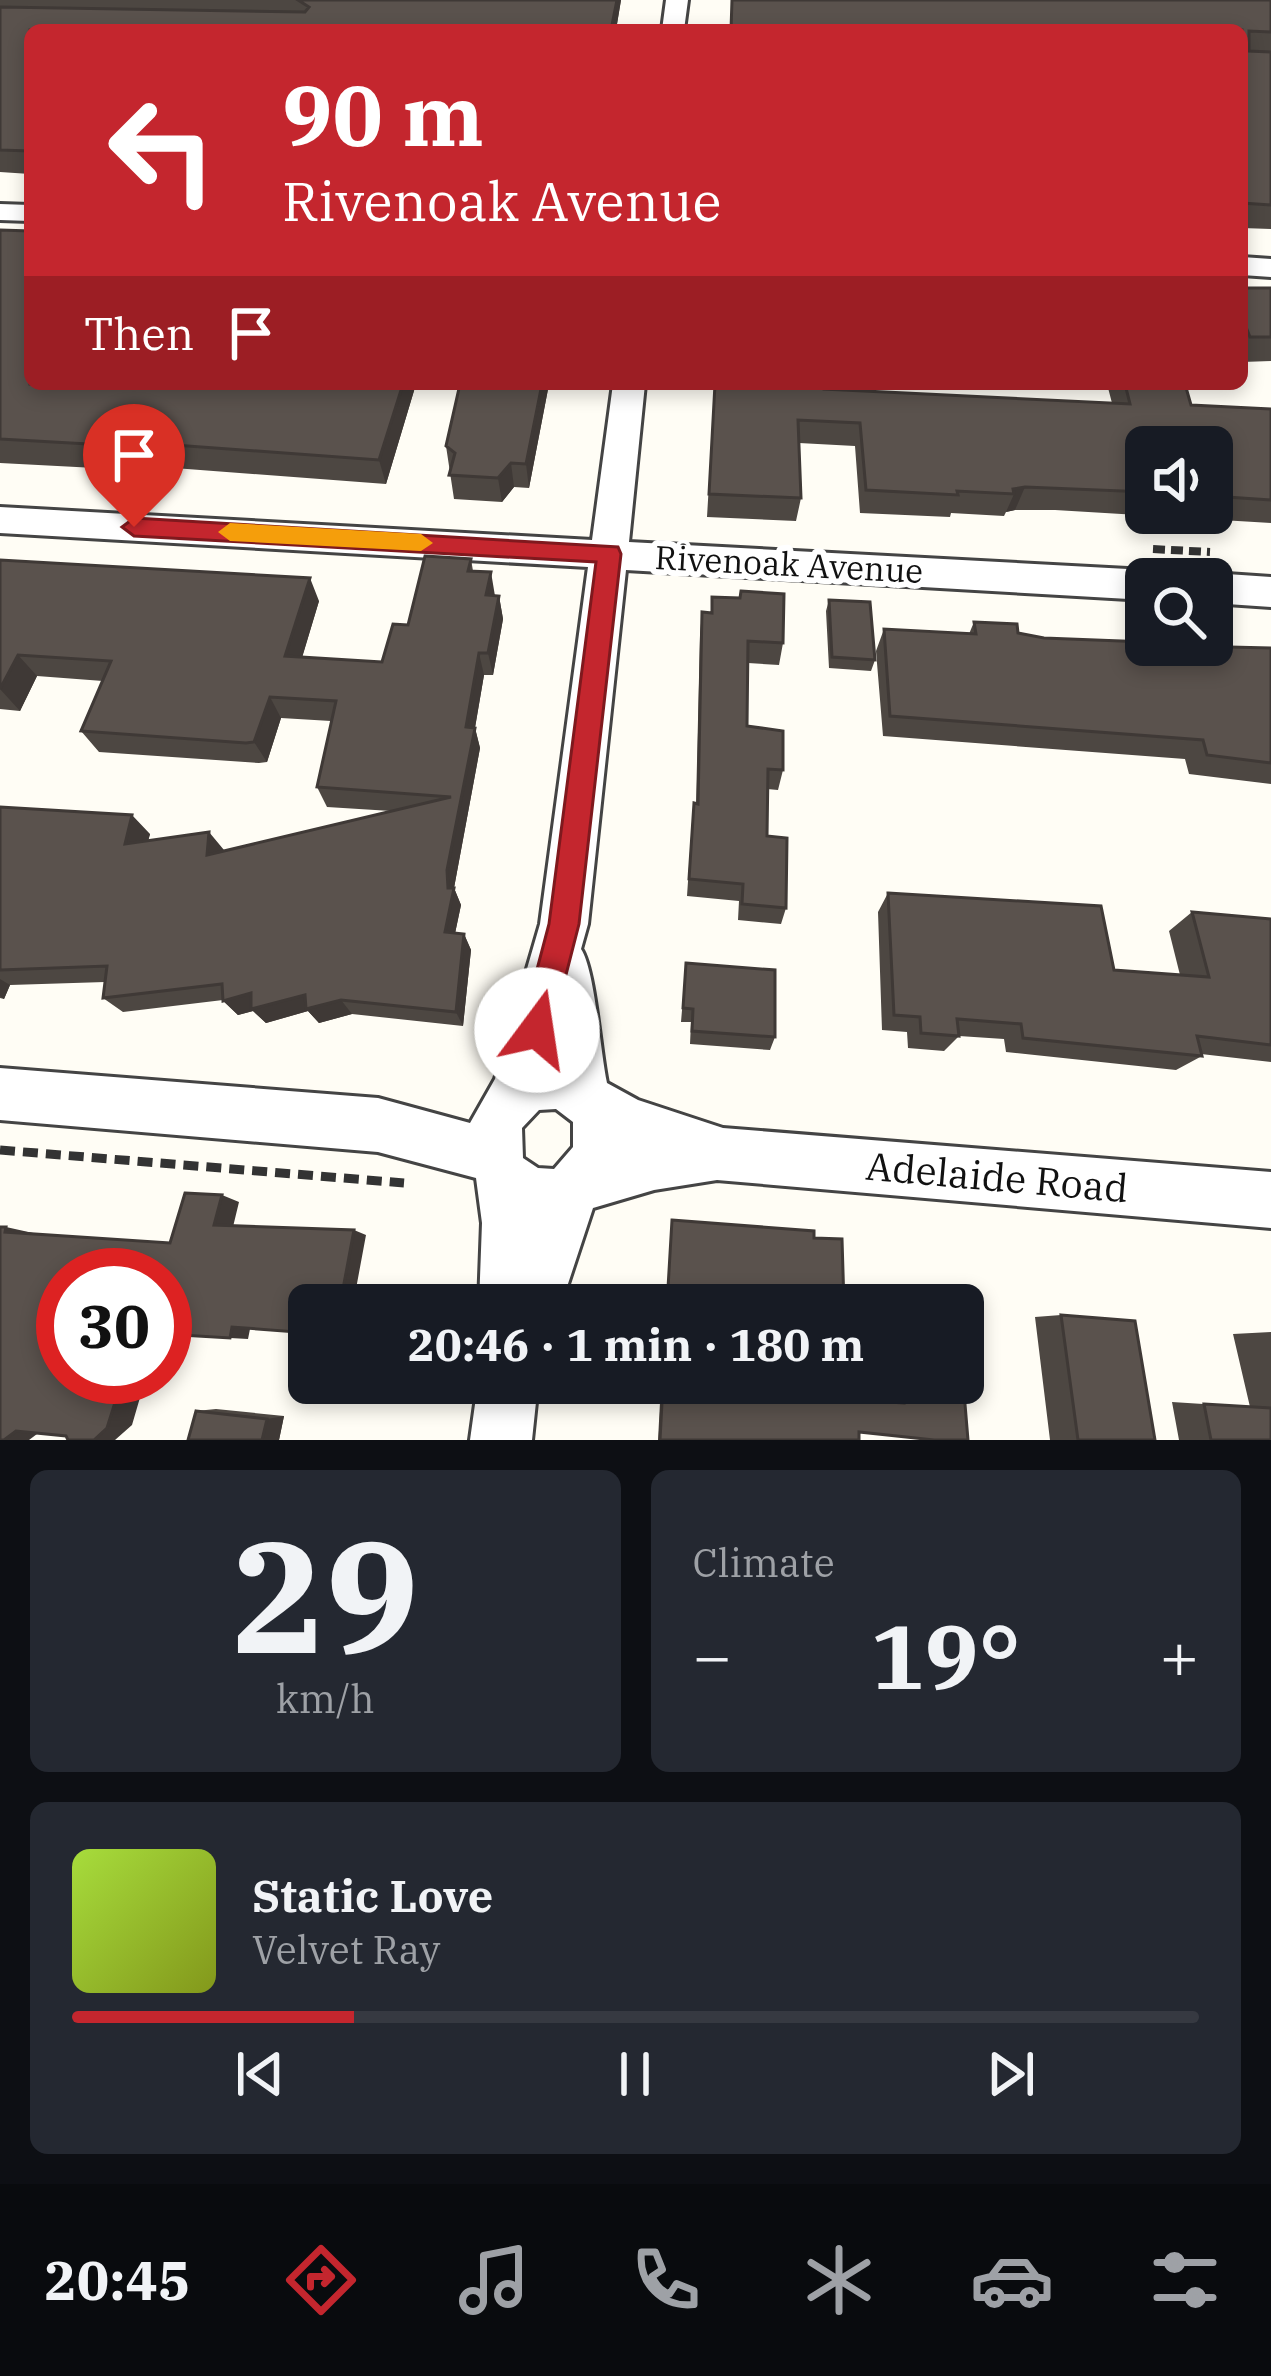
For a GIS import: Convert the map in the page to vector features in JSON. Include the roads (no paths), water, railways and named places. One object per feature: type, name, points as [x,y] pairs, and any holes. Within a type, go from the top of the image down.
[{"type":"street","points":[[508,1284],[504,1135],[564,924],[628,390]]},
{"type":"street","name":"Rivenoak Avenue","points":[[0,520],[1125,584]]},
{"type":"street","points":[[1233,589],[1271,592]]},
{"type":"street","points":[[540,1284],[576,1187],[595,1166],[601,1144],[600,1122],[586,1098],[570,1031],[564,924]]},
{"type":"street","points":[[504,1135],[545,1082],[565,1084],[586,1098]]},
{"type":"street","points":[[0,1094],[504,1135]]},
{"type":"street","name":"Adelaide Road","points":[[586,1098],[626,1123],[723,1155]]},
{"type":"street","points":[[504,1135],[519,1191],[539,1198],[576,1187]]},
{"type":"street","name":"Adelaide Road","points":[[576,1187],[654,1163],[723,1155],[1271,1200]]},
{"type":"street","points":[[501,1440],[505,1404]]}]
